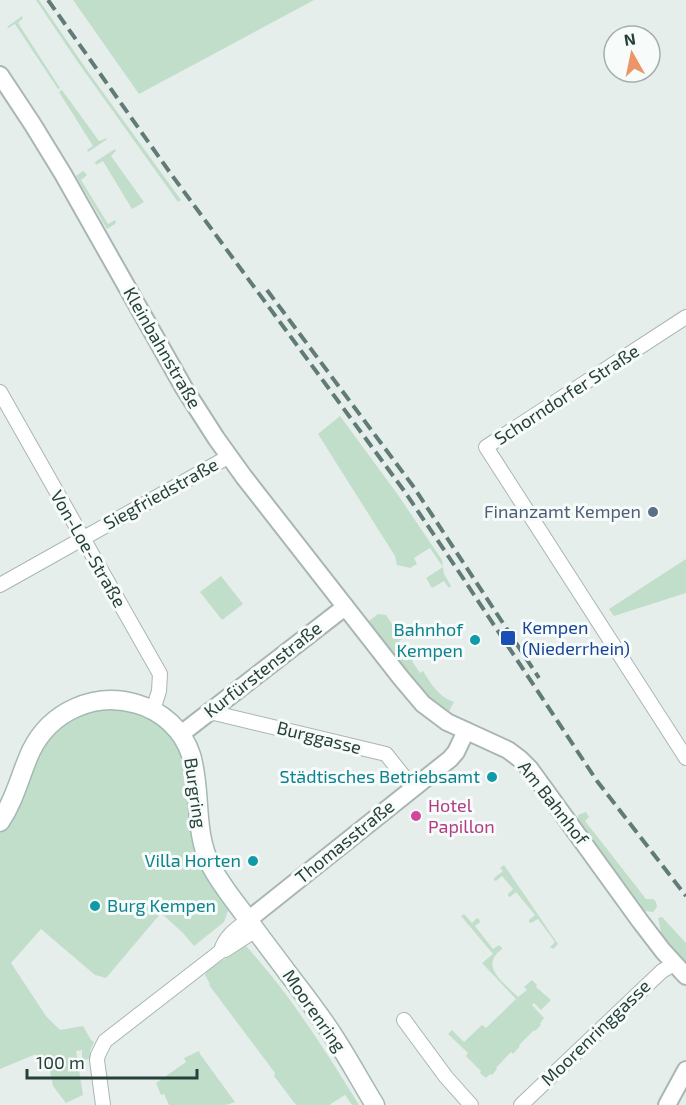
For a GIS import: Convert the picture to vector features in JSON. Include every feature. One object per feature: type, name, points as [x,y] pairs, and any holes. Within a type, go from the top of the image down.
[{"type":"main road","name":"Burgring","points":[[0,822],[14,795],[32,750],[44,731],[57,718],[75,707],[107,700],[131,702],[153,710],[171,723],[181,734],[189,749],[194,768],[201,839],[206,856],[252,925]]},
{"type":"main road","name":"Moorenring","points":[[252,925],[332,1034],[375,1105]]},
{"type":"street","name":"Kleinbahnstraße","points":[[0,75],[63,174],[184,388],[228,457],[345,607]]},
{"type":"street","name":"Schorndorfer Straße","points":[[686,317],[486,447],[686,758]]},
{"type":"street","name":"Von-Loe-Straße","points":[[0,392],[160,674],[159,691],[153,710]]},
{"type":"street","name":"Siegfriedstraße","points":[[0,585],[228,457]]},
{"type":"street","name":"Kurfürstenstraße","points":[[181,734],[345,607]]},
{"type":"street","name":"Am Bahnhof","points":[[345,607],[423,704],[447,722],[508,750],[520,759],[634,912],[686,976]]},
{"type":"street","name":"Burggasse","points":[[210,711],[386,754],[413,788]]},
{"type":"street","name":"Thomasstraße","points":[[103,1105],[97,1062],[103,1044],[221,951],[223,944],[234,931],[252,925],[450,759],[466,731]]},
{"type":"street","name":"Moorenringgasse","points":[[521,1105],[662,971],[674,964]]},
{"type":"street","points":[[404,1020],[446,1077],[471,1105]]},
{"type":"street","points":[[671,1099],[686,1060]]},
{"type":"street","points":[[671,1099],[686,1070]]},
{"type":"green space","points":[[36,0],[39,0],[181,200],[178,202]]},
{"type":"green space","points":[[73,0],[314,0],[139,94]]},
{"type":"green space","points":[[22,16],[23,18],[18,23],[60,88],[58,89],[15,24],[7,27]]},
{"type":"green space","points":[[62,90],[99,141],[107,138],[88,152],[87,150],[93,146],[59,92]]},
{"type":"green space","points":[[115,149],[116,151],[111,156],[144,202],[132,209],[103,161],[96,165],[95,162]]},
{"type":"green space","points":[[83,171],[87,175],[81,180],[108,224],[115,220],[116,222],[107,229],[76,176]]},
{"type":"green space","points":[[340,416],[398,495],[442,560],[443,567],[430,548],[414,558],[417,564],[410,568],[397,565],[395,556],[318,434]]},
{"type":"green space","points":[[686,559],[686,593],[614,616],[609,609]]},
{"type":"green space","points":[[443,567],[451,586],[449,588],[444,581],[432,588],[426,578]]},
{"type":"green space","points":[[221,576],[243,604],[222,620],[200,592]]},
{"type":"green space","points":[[378,614],[386,615],[402,639],[399,641],[406,653],[410,651],[415,659],[412,661],[420,673],[423,671],[440,693],[454,702],[448,713],[414,684],[365,624]]},
{"type":"green space","points":[[116,706],[153,717],[180,746],[230,905],[224,922],[194,946],[161,913],[106,978],[95,975],[41,929],[11,963],[46,1016],[60,1030],[83,1026],[94,1042],[90,1051],[90,1059],[82,1060],[82,1050],[76,1051],[83,1095],[66,1103],[53,1086],[47,1056],[38,1057],[36,1054],[0,1069],[0,833],[47,738],[78,713]]},
{"type":"green space","points":[[586,812],[589,817],[585,821],[646,899],[653,899],[656,902],[657,907],[653,912],[644,911],[600,856],[578,822],[578,815]]},
{"type":"green space","points":[[504,865],[558,944],[553,949],[550,947],[555,942],[538,919],[529,922],[535,915],[516,892],[508,896],[513,889],[502,876],[494,880],[503,871],[500,868]]},
{"type":"green space","points":[[464,914],[472,923],[477,918],[479,919],[480,922],[475,926],[493,949],[499,945],[502,948],[495,956],[493,968],[518,997],[527,990],[524,987],[532,980],[537,985],[536,987],[551,1000],[541,1010],[534,1003],[532,1005],[544,1018],[541,1025],[519,1045],[513,1054],[511,1052],[492,1075],[486,1078],[466,1056],[468,1053],[448,1034],[452,1030],[464,1042],[482,1025],[486,1028],[516,999],[482,963],[493,954],[461,916]]},
{"type":"green space","points":[[662,917],[686,943],[686,961],[662,936],[658,918]]},
{"type":"green space","points":[[246,946],[292,1003],[359,1105],[352,1105],[345,1095],[329,1105],[296,1105],[209,985],[205,975],[207,970]]},
{"type":"green space","points":[[261,947],[288,982],[369,1105],[364,1105],[314,1026],[258,951]]},
{"type":"green space","points":[[199,1051],[235,1102],[226,1105],[169,1105],[164,1094],[161,1095],[156,1083],[186,1062],[184,1058]]},
{"type":"railway","points":[[48,0],[171,174],[405,492],[597,781],[686,896]]},
{"type":"railway","points":[[267,290],[413,486],[539,678]]},
{"type":"place","name":"Finanzamt Kempen","points":[[653,512]]},
{"type":"place","name":"Kempen (Niederrhein)","points":[[508,638]]},
{"type":"place","name":"Bahnhof Kempen","points":[[475,640]]},
{"type":"place","name":"Städtisches Betriebsamt","points":[[492,777]]},
{"type":"place","name":"Hotel Papillon","points":[[416,816]]},
{"type":"place","name":"Villa Horten","points":[[253,861]]},
{"type":"place","name":"Burg Kempen","points":[[95,906]]}]
